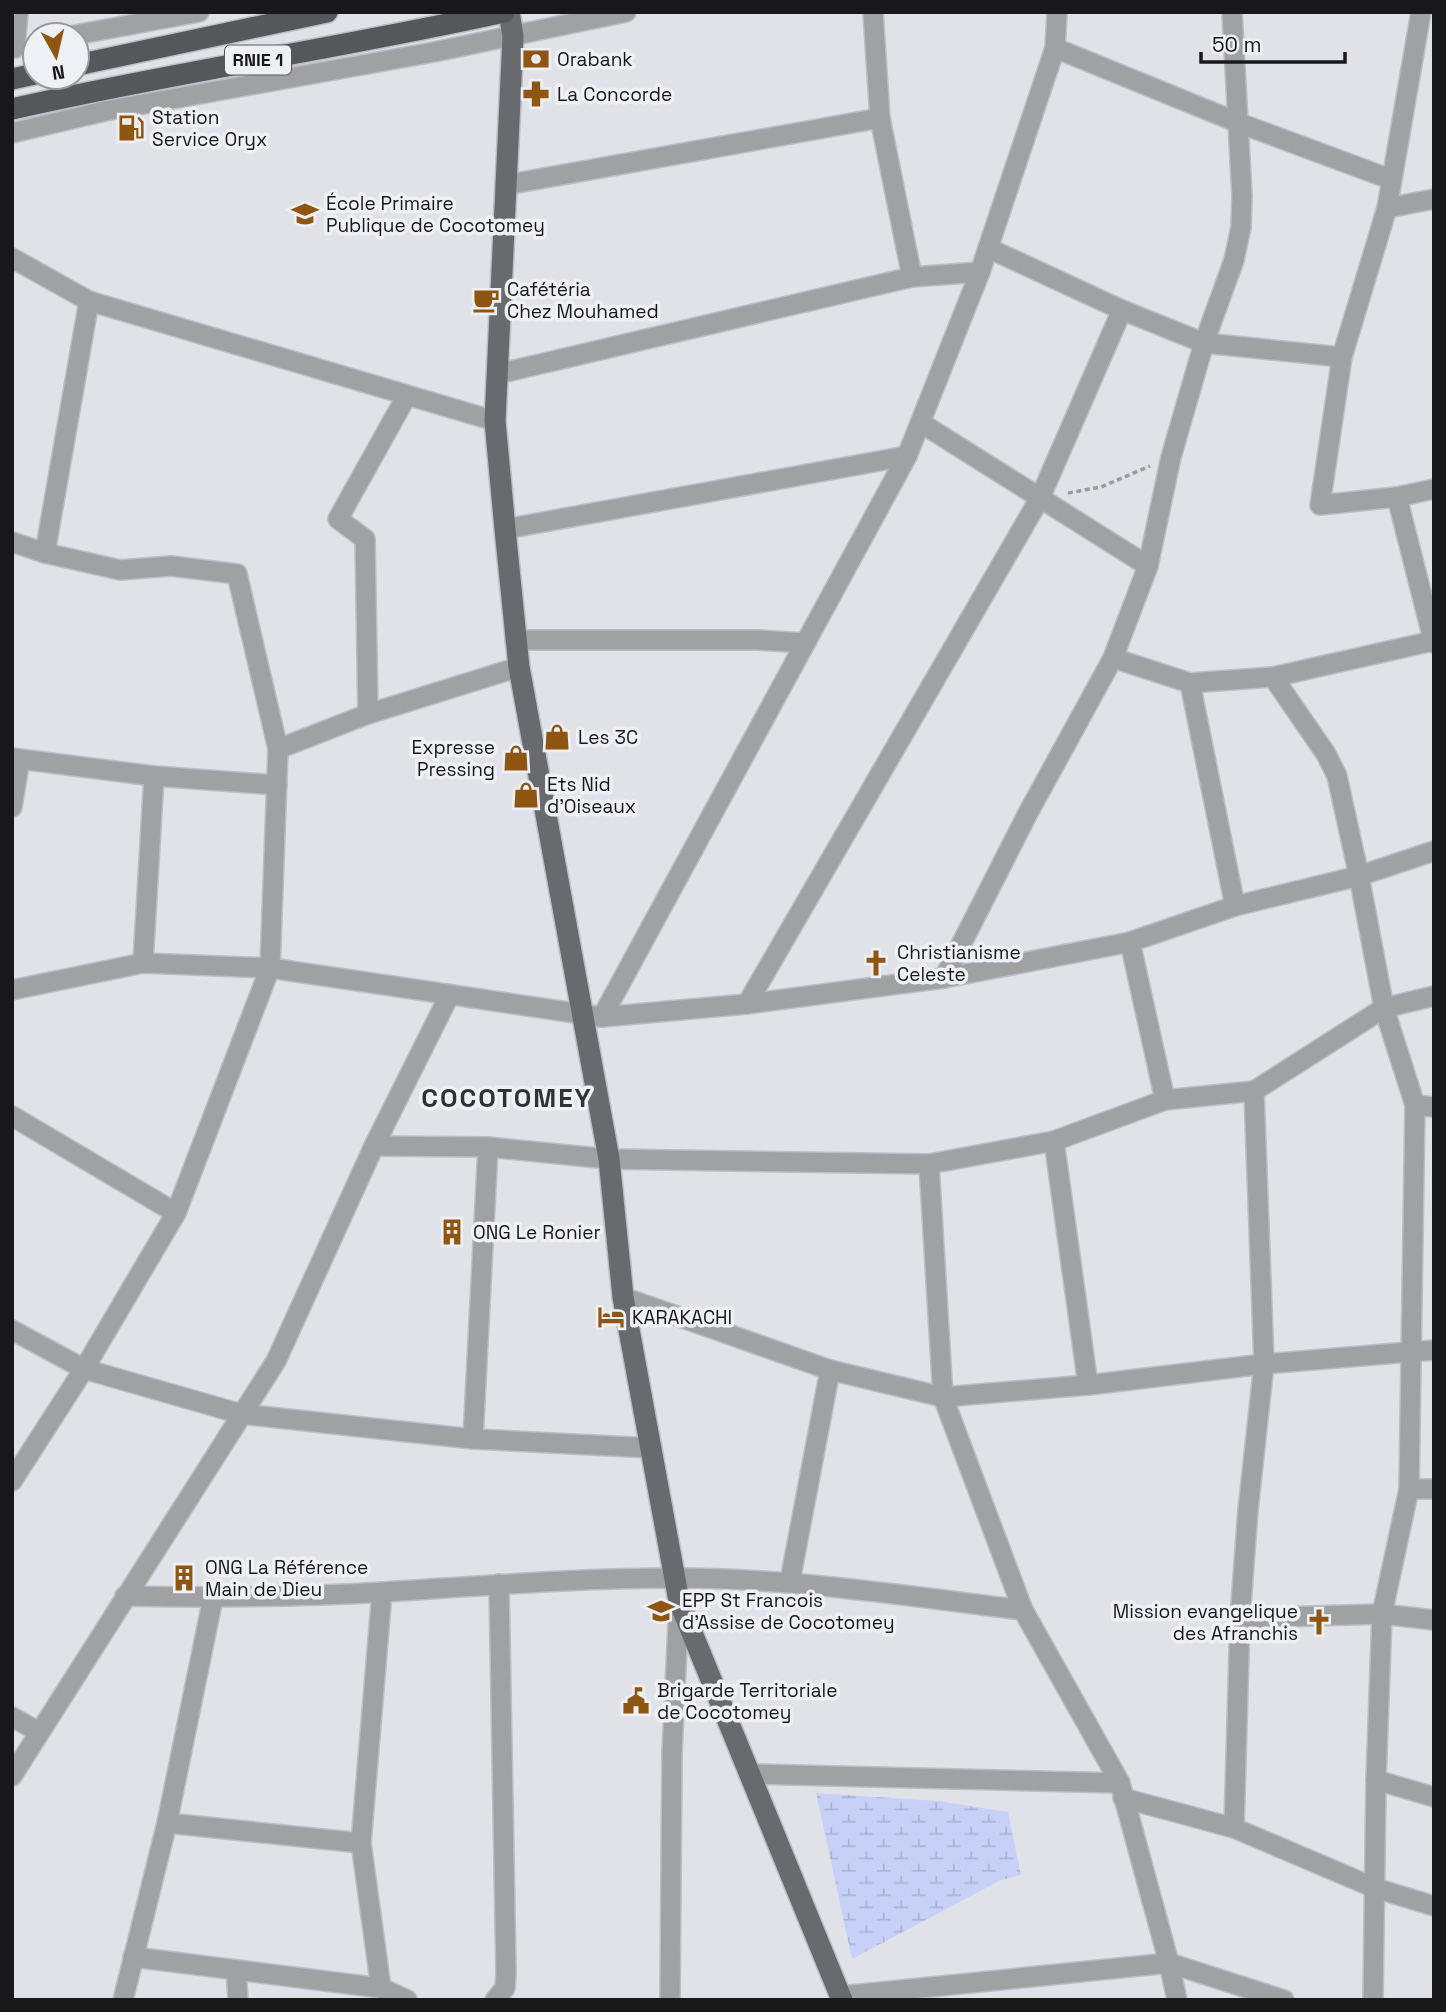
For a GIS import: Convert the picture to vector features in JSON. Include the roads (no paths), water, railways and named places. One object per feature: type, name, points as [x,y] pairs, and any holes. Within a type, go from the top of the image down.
[{"type":"highway","name":"RNIE 1","points":[[91,62],[327,12]]},
{"type":"highway","name":"RNIE 1","points":[[12,108],[504,12]]},
{"type":"main road","points":[[509,12],[513,36],[495,421],[515,640],[592,1015],[623,1297],[679,1601],[841,1998]]},
{"type":"street","points":[[14,48],[18,12]]},
{"type":"street","points":[[91,32],[199,12]]},
{"type":"street","points":[[12,133],[105,111],[434,52],[626,12]]},
{"type":"street","points":[[873,12],[880,118],[912,277]]},
{"type":"street","points":[[592,1015],[805,643],[907,456],[980,272],[1055,48],[1057,12]]},
{"type":"street","points":[[944,978],[1028,813],[1113,658],[1148,566],[1171,457],[1204,343],[1234,260],[1241,227],[1239,123],[1232,12]]},
{"type":"street","points":[[1421,12],[1387,208],[1342,358],[1320,505],[1397,497],[1434,489]]},
{"type":"street","points":[[1055,48],[1239,123],[1390,179]]},
{"type":"street","points":[[505,185],[880,118]]},
{"type":"street","points":[[1387,208],[1434,199]]},
{"type":"street","points":[[988,248],[1122,310],[1204,343],[1342,358]]},
{"type":"street","points":[[12,258],[89,301],[406,397],[495,421]]},
{"type":"street","points":[[497,374],[912,277],[980,272]]},
{"type":"street","points":[[45,553],[89,301]]},
{"type":"street","points":[[747,1004],[1040,498],[1122,310]]},
{"type":"street","points":[[368,714],[365,539],[338,519],[406,397]]},
{"type":"street","points":[[921,423],[1148,566]]},
{"type":"street","points":[[505,529],[907,456]]},
{"type":"street","points":[[1113,658],[1190,683],[1273,677],[1434,642],[1397,497]]},
{"type":"street","points":[[12,542],[45,553],[120,570],[171,566],[237,574],[278,749],[270,968],[176,1213],[84,1369],[12,1481]]},
{"type":"street","points":[[515,640],[758,640],[805,643]]},
{"type":"street","points":[[278,749],[368,714],[519,667]]},
{"type":"street","points":[[1273,677],[1326,754],[1337,776],[1384,1008],[1424,1106],[1409,1489],[1382,1614],[1376,1780],[1373,2000]]},
{"type":"street","points":[[1190,683],[1235,906]]},
{"type":"street","points":[[12,807],[16,758],[154,776],[277,785]]},
{"type":"street","points":[[143,963],[154,776]]},
{"type":"street","points":[[12,990],[143,963],[270,968],[592,1015],[747,1004],[944,978],[1130,942],[1235,906],[1359,876],[1434,851]]},
{"type":"street","points":[[1130,942],[1165,1100]]},
{"type":"street","points":[[12,1776],[276,1361],[374,1146],[449,996]]},
{"type":"street","points":[[374,1146],[488,1147],[609,1159],[929,1164],[1055,1141],[1165,1100],[1254,1091],[1384,1008],[1434,996]]},
{"type":"street","points":[[1234,1828],[1240,1618],[1248,1510],[1264,1364],[1254,1091]]},
{"type":"street","points":[[12,1116],[176,1213]]},
{"type":"street","points":[[1055,1141],[1087,1385]]},
{"type":"street","points":[[473,1439],[488,1147]]},
{"type":"street","points":[[929,1164],[943,1397],[1023,1610],[1121,1791],[1177,2000]]},
{"type":"street","points":[[623,1297],[830,1370],[943,1397],[1087,1385],[1264,1364],[1434,1350]]},
{"type":"street","points":[[12,1330],[84,1369],[241,1414],[473,1439],[652,1448]]},
{"type":"street","points":[[790,1581],[830,1370]]},
{"type":"street","points":[[1409,1489],[1434,1489]]},
{"type":"street","points":[[125,1596],[213,1598],[675,1578],[790,1581],[1023,1610]]},
{"type":"street","points":[[495,2000],[505,1988],[506,1973],[499,1584]]},
{"type":"street","points":[[381,1988],[362,1843],[382,1592]]},
{"type":"street","points":[[123,2000],[167,1823],[213,1598]]},
{"type":"street","points":[[670,2000],[672,1753],[679,1601]]},
{"type":"street","points":[[1240,1618],[1382,1614],[1434,1620]]},
{"type":"street","points":[[12,1717],[39,1731]]},
{"type":"street","points":[[749,1774],[1121,1791],[1234,1828],[1376,1888],[1434,1906]]},
{"type":"street","points":[[1376,1780],[1434,1797]]},
{"type":"street","points":[[167,1823],[362,1843]]},
{"type":"street","points":[[133,1957],[381,1988],[407,2000]]},
{"type":"street","points":[[841,1998],[1169,1963],[1284,2000]]},
{"type":"street","points":[[236,1970],[238,2000]]},
{"type":"place","name":"Orabank","points":[[536,59]]},
{"type":"place","name":"La Concorde","points":[[536,94]]},
{"type":"place","name":"Station Service Oryx","points":[[131,128]]},
{"type":"place","name":"École Primaire Publique de Cocotomey","points":[[305,214]]},
{"type":"place","name":"Cafétéria Chez Mouhamed","points":[[486,300]]},
{"type":"place","name":"Les 3C","points":[[557,737]]},
{"type":"place","name":"Expresse Pressing","points":[[516,758]]},
{"type":"place","name":"Ets Nid d'Oiseaux","points":[[526,795]]},
{"type":"place","name":"Christianisme Celeste","points":[[876,963]]},
{"type":"place","name":"ONG Le Ronier","points":[[452,1232]]},
{"type":"place","name":"KARAKACHI","points":[[611,1317]]},
{"type":"place","name":"ONG La Référence Main de Dieu","points":[[184,1578]]},
{"type":"place","name":"EPP St Francois d'Assise de Cocotomey","points":[[661,1611]]},
{"type":"place","name":"Mission evangelique des Afranchis","points":[[1319,1622]]},
{"type":"place","name":"Brigarde Territoriale de Cocotomey","points":[[636,1701]]},
{"type":"district","name":"COCOTOMEY","points":[[507,1098]]}]
